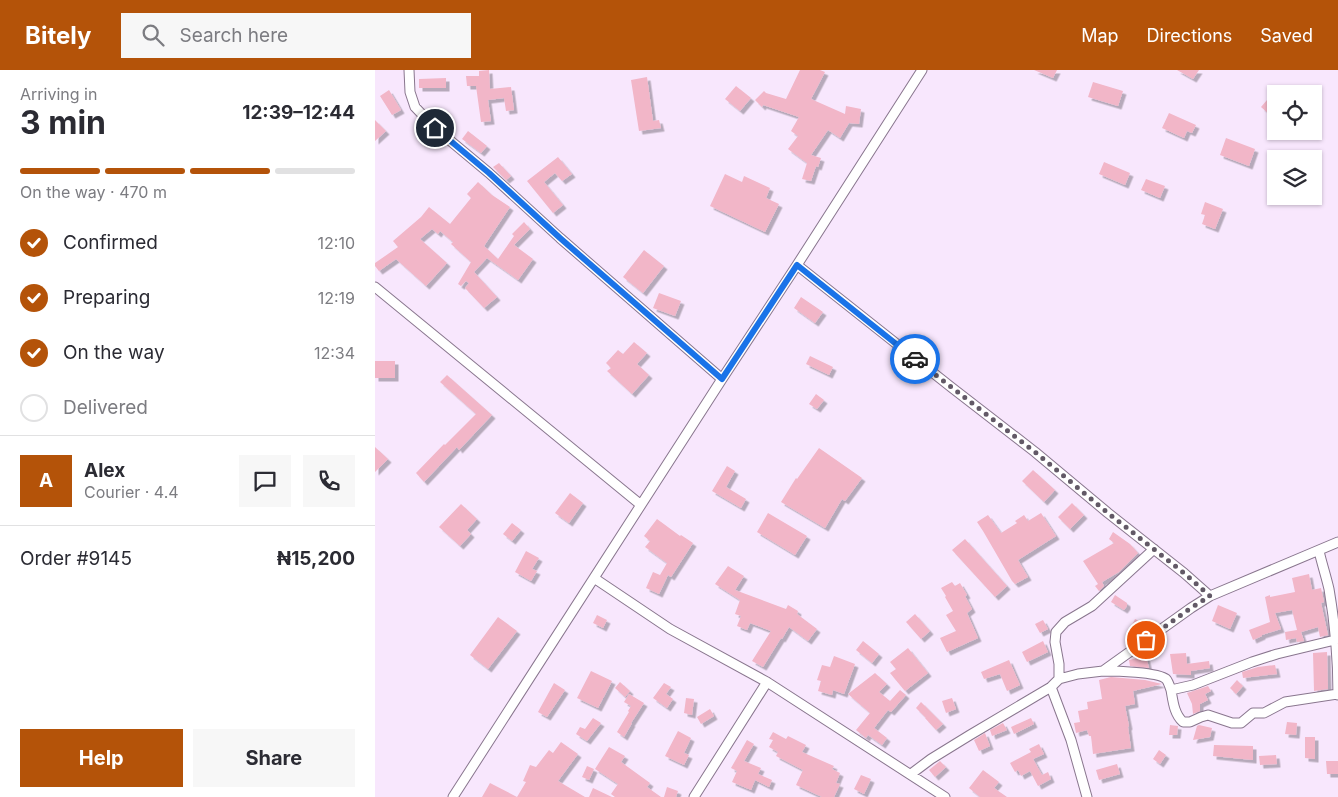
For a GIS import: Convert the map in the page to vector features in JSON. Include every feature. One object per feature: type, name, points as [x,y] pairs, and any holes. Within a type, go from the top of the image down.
[{"type":"street","points":[[409,70],[411,92],[415,107],[435,128],[489,173],[560,238],[722,379]]},
{"type":"street","points":[[453,797],[922,70]]},
{"type":"street","points":[[797,265],[951,388],[1035,452],[1210,596]]},
{"type":"street","points":[[375,287],[641,504]]},
{"type":"street","points":[[1103,671],[1210,596],[1338,542]]},
{"type":"street","points":[[1059,679],[1059,664],[1055,642],[1056,632],[1065,622],[1092,606],[1154,549]]},
{"type":"street","points":[[911,774],[939,754],[1051,686],[1059,679],[1078,674],[1103,671],[1138,673],[1166,679],[1171,690],[1175,711],[1183,722],[1189,722],[1208,715],[1241,723],[1253,713],[1264,713],[1285,702],[1338,695],[1338,665],[1329,589],[1319,551]]},
{"type":"street","points":[[594,578],[670,629],[767,682],[945,797]]},
{"type":"street","points":[[1171,690],[1193,685],[1277,654],[1335,640]]},
{"type":"street","points":[[694,797],[767,682]]},
{"type":"street","points":[[1051,686],[1071,740],[1087,797]]},
{"type":"building","points":[[489,70],[490,89],[511,87],[514,110],[506,111],[504,98],[488,100],[491,121],[481,122],[476,86],[467,86],[466,76],[479,76],[479,71]]},
{"type":"building","points":[[800,70],[820,70],[825,72],[811,99],[845,114],[846,106],[861,109],[859,124],[849,123],[840,138],[828,130],[811,155],[821,158],[811,181],[802,179],[807,163],[788,149],[798,136],[791,131],[799,117],[763,105],[762,107],[755,100],[764,91],[786,99]]},
{"type":"building","points":[[1034,70],[1057,70],[1053,78]]},
{"type":"building","points":[[1177,70],[1199,70],[1193,79]]},
{"type":"building","points":[[647,77],[653,121],[659,120],[661,128],[639,131],[631,80]]},
{"type":"building","points":[[446,78],[446,88],[419,88],[419,79]]},
{"type":"building","points":[[1093,82],[1123,91],[1118,106],[1088,97]]},
{"type":"building","points":[[736,86],[751,98],[740,111],[725,99]]},
{"type":"building","points":[[389,90],[401,110],[392,115],[380,96]]},
{"type":"building","points":[[1267,100],[1267,112],[1261,107]]},
{"type":"building","points":[[1169,113],[1196,125],[1192,133],[1187,131],[1184,138],[1162,128]]},
{"type":"building","points":[[375,120],[386,131],[375,141]]},
{"type":"building","points":[[468,131],[487,146],[481,153],[462,139]]},
{"type":"building","points":[[1226,138],[1255,149],[1249,166],[1220,155]]},
{"type":"building","points":[[558,157],[572,174],[562,181],[555,173],[544,182],[563,205],[553,213],[527,181]]},
{"type":"building","points":[[1104,162],[1130,173],[1125,185],[1099,174]]},
{"type":"building","points":[[499,163],[511,176],[506,180],[493,167]]},
{"type":"building","points":[[725,174],[742,182],[744,176],[770,188],[766,198],[779,204],[765,232],[710,206]]},
{"type":"building","points":[[1146,179],[1165,186],[1160,198],[1141,190]]},
{"type":"building","points":[[478,182],[492,195],[510,207],[484,246],[498,259],[514,236],[512,234],[524,222],[530,229],[514,245],[533,259],[518,280],[487,258],[474,272],[497,297],[484,308],[465,288],[469,283],[466,281],[461,286],[458,284],[471,262],[440,231],[438,234],[432,229],[420,239],[447,263],[426,286],[396,259],[379,271],[375,263],[398,247],[393,241],[421,217],[429,207],[450,224],[471,198],[467,194]]},
{"type":"building","points":[[1205,202],[1223,209],[1215,229],[1202,224],[1205,215],[1201,214]]},
{"type":"building","points":[[644,250],[664,266],[643,293],[623,277]]},
{"type":"building","points":[[659,293],[681,301],[675,316],[653,308]]},
{"type":"building","points":[[801,297],[823,312],[815,323],[794,308]]},
{"type":"building","points":[[634,342],[647,353],[637,364],[649,375],[632,394],[607,371],[611,368],[606,363],[618,350],[623,354]]},
{"type":"building","points":[[810,356],[833,367],[829,375],[806,364]]},
{"type":"building","points":[[375,361],[395,361],[395,378],[375,378]]},
{"type":"building","points":[[447,375],[492,415],[459,450],[457,447],[424,482],[416,473],[476,414],[440,382]]},
{"type":"building","points":[[816,394],[824,400],[817,409],[809,404]]},
{"type":"building","points":[[375,447],[388,459],[375,472]]},
{"type":"building","points":[[819,448],[862,478],[845,501],[842,499],[825,528],[781,502],[796,478]]},
{"type":"building","points":[[727,466],[735,471],[726,487],[746,499],[741,508],[712,491]]},
{"type":"building","points":[[1033,470],[1055,490],[1044,502],[1022,481]]},
{"type":"building","points":[[570,493],[583,503],[569,523],[555,513]]},
{"type":"building","points":[[1072,503],[1084,515],[1070,529],[1058,517]]},
{"type":"building","points":[[461,504],[477,519],[467,530],[471,534],[460,546],[439,527]]},
{"type":"building","points":[[768,513],[807,536],[795,555],[757,532]]},
{"type":"building","points":[[1041,513],[1056,536],[1018,560],[1028,577],[1015,584],[977,522],[988,515],[1001,533],[1017,523],[1015,521],[1024,515],[1028,521]]},
{"type":"building","points":[[657,519],[693,543],[671,577],[668,575],[659,594],[646,588],[653,572],[660,575],[667,563],[645,547],[650,541],[644,536]]},
{"type":"building","points":[[512,523],[521,530],[512,541],[503,534]]},
{"type":"building","points":[[1113,532],[1130,544],[1138,553],[1119,572],[1102,582],[1104,586],[1099,591],[1095,586],[1098,584],[1083,561],[1114,543],[1109,539]]},
{"type":"building","points":[[965,539],[1007,586],[995,597],[952,550]]},
{"type":"building","points":[[526,551],[539,558],[532,569],[537,571],[531,581],[515,572]]},
{"type":"building","points":[[728,566],[744,576],[735,590],[786,609],[788,605],[798,611],[797,614],[817,629],[808,641],[789,627],[763,667],[752,661],[771,631],[750,623],[747,630],[737,626],[741,616],[735,614],[740,600],[715,584]]},
{"type":"building","points":[[1309,574],[1312,590],[1321,588],[1324,602],[1321,603],[1328,635],[1320,637],[1318,627],[1301,632],[1304,641],[1297,642],[1296,638],[1286,640],[1285,632],[1297,630],[1292,610],[1275,613],[1281,629],[1253,640],[1249,630],[1270,622],[1265,597],[1295,592],[1292,578]]},
{"type":"building","points":[[952,582],[955,586],[960,583],[967,595],[965,596],[972,609],[967,613],[978,638],[947,652],[940,638],[956,631],[946,615],[953,611],[941,588]]},
{"type":"building","points":[[1115,595],[1127,603],[1124,610],[1111,602]]},
{"type":"building","points":[[1218,605],[1237,613],[1230,629],[1212,621]]},
{"type":"building","points":[[915,614],[930,631],[921,639],[906,622]]},
{"type":"building","points":[[597,615],[607,620],[603,628],[593,623]]},
{"type":"building","points":[[498,617],[517,631],[488,669],[470,655]]},
{"type":"building","points":[[1135,619],[1146,624],[1141,636],[1138,638],[1128,634]]},
{"type":"building","points":[[1043,620],[1048,629],[1040,633],[1035,624]]},
{"type":"building","points":[[863,641],[879,654],[872,663],[856,650]]},
{"type":"building","points":[[1043,641],[1048,652],[1027,662],[1022,652]]},
{"type":"building","points":[[908,648],[928,673],[905,691],[890,673],[896,669],[890,662]]},
{"type":"building","points":[[1327,652],[1328,689],[1314,691],[1313,653]]},
{"type":"building","points":[[1186,653],[1187,664],[1209,661],[1210,668],[1191,671],[1191,675],[1173,674],[1170,654]]},
{"type":"building","points":[[834,656],[855,664],[844,694],[833,690],[832,695],[818,691],[821,681],[817,680],[822,665],[830,667]]},
{"type":"building","points":[[1146,656],[1149,668],[1130,666],[1129,660]]},
{"type":"building","points":[[1009,660],[1020,685],[1007,691],[1000,674],[984,679],[981,672]]},
{"type":"building","points":[[1275,665],[1277,674],[1243,678],[1242,672],[1258,667]]},
{"type":"building","points":[[591,671],[612,681],[598,708],[577,698]]},
{"type":"building","points":[[875,673],[887,684],[879,692],[890,701],[900,690],[906,695],[891,712],[888,710],[874,728],[887,738],[882,745],[868,735],[866,738],[856,730],[870,713],[848,694]]},
{"type":"building","points":[[1111,677],[1145,680],[1162,684],[1133,691],[1135,704],[1125,706],[1131,748],[1093,754],[1091,736],[1089,736],[1087,730],[1076,733],[1074,723],[1080,722],[1078,711],[1088,709],[1087,702],[1102,699],[1099,680]]},
{"type":"building","points":[[1237,680],[1243,686],[1236,694],[1230,688]]},
{"type":"building","points":[[620,682],[630,691],[625,697],[615,688]]},
{"type":"building","points":[[554,683],[565,690],[547,717],[538,712]]},
{"type":"building","points":[[664,683],[671,687],[666,694],[673,699],[667,708],[653,698]]},
{"type":"building","points":[[1208,686],[1211,691],[1205,694],[1208,700],[1200,704],[1200,711],[1193,714],[1192,704],[1187,693]]},
{"type":"building","points":[[629,694],[644,703],[624,737],[617,732],[631,706],[624,702]]},
{"type":"building","points":[[686,698],[694,699],[692,715],[684,713]]},
{"type":"building","points":[[952,698],[956,709],[946,713],[942,701]]},
{"type":"building","points":[[921,702],[943,724],[936,730],[916,708]]},
{"type":"building","points":[[710,709],[714,716],[701,724],[697,717]]},
{"type":"building","points":[[593,718],[601,723],[587,741],[576,734],[580,727],[585,729]]},
{"type":"building","points":[[1031,718],[1034,724],[1014,734],[1011,727]]},
{"type":"building","points":[[1287,722],[1297,723],[1296,735],[1285,734]]},
{"type":"building","points":[[1003,723],[1007,730],[992,736],[990,730]]},
{"type":"building","points":[[1170,725],[1178,726],[1177,735],[1169,735]]},
{"type":"building","points":[[1199,725],[1212,728],[1210,737],[1193,740]]},
{"type":"building","points":[[678,731],[691,738],[684,753],[689,755],[684,765],[665,756]]},
{"type":"building","points":[[773,732],[786,739],[788,736],[806,745],[802,752],[834,766],[832,769],[840,773],[836,783],[840,784],[834,797],[822,797],[796,785],[803,770],[776,756],[778,752],[769,747],[773,740],[769,739]]},
{"type":"building","points":[[985,733],[990,746],[979,751],[974,740]]},
{"type":"building","points":[[1305,737],[1315,737],[1315,759],[1305,758]]},
{"type":"building","points":[[747,740],[754,744],[744,761],[761,768],[758,774],[772,780],[769,787],[755,780],[751,790],[732,782],[737,771],[731,768]]},
{"type":"building","points":[[561,742],[578,754],[558,781],[585,797],[517,797],[526,782],[523,781],[530,765],[536,767],[549,750],[553,753]]},
{"type":"building","points":[[1039,744],[1044,754],[1033,759],[1042,775],[1048,772],[1051,779],[1038,786],[1030,771],[1021,776],[1018,770],[1015,772],[1010,763],[1031,752],[1029,749]]},
{"type":"building","points":[[1214,745],[1253,746],[1253,760],[1213,756]]},
{"type":"building","points":[[609,747],[625,756],[621,762],[650,783],[647,787],[661,797],[615,797],[611,794],[618,784],[595,769]]},
{"type":"building","points":[[1159,750],[1166,755],[1160,764],[1153,759]]},
{"type":"building","points":[[1276,755],[1277,764],[1260,765],[1259,756]]},
{"type":"building","points":[[940,761],[946,767],[935,777],[929,770]]},
{"type":"building","points":[[1326,761],[1338,761],[1338,774],[1327,774]]},
{"type":"building","points":[[1117,764],[1120,774],[1099,780],[1096,770]]},
{"type":"building","points":[[587,766],[594,769],[589,780],[582,777]]},
{"type":"building","points":[[983,770],[999,782],[994,788],[1007,797],[980,797],[969,788]]},
{"type":"building","points":[[861,775],[871,779],[864,794],[854,789]]},
{"type":"building","points":[[490,783],[517,797],[482,797]]},
{"type":"building","points":[[667,787],[678,791],[676,797],[664,797]]},
{"type":"building","points":[[593,788],[612,797],[589,797]]},
{"type":"way so far","points":[[915,359],[1035,452],[1210,596],[1146,640]]},
{"type":"route","points":[[435,128],[489,173],[560,238],[722,379],[797,265],[915,359]]}]
